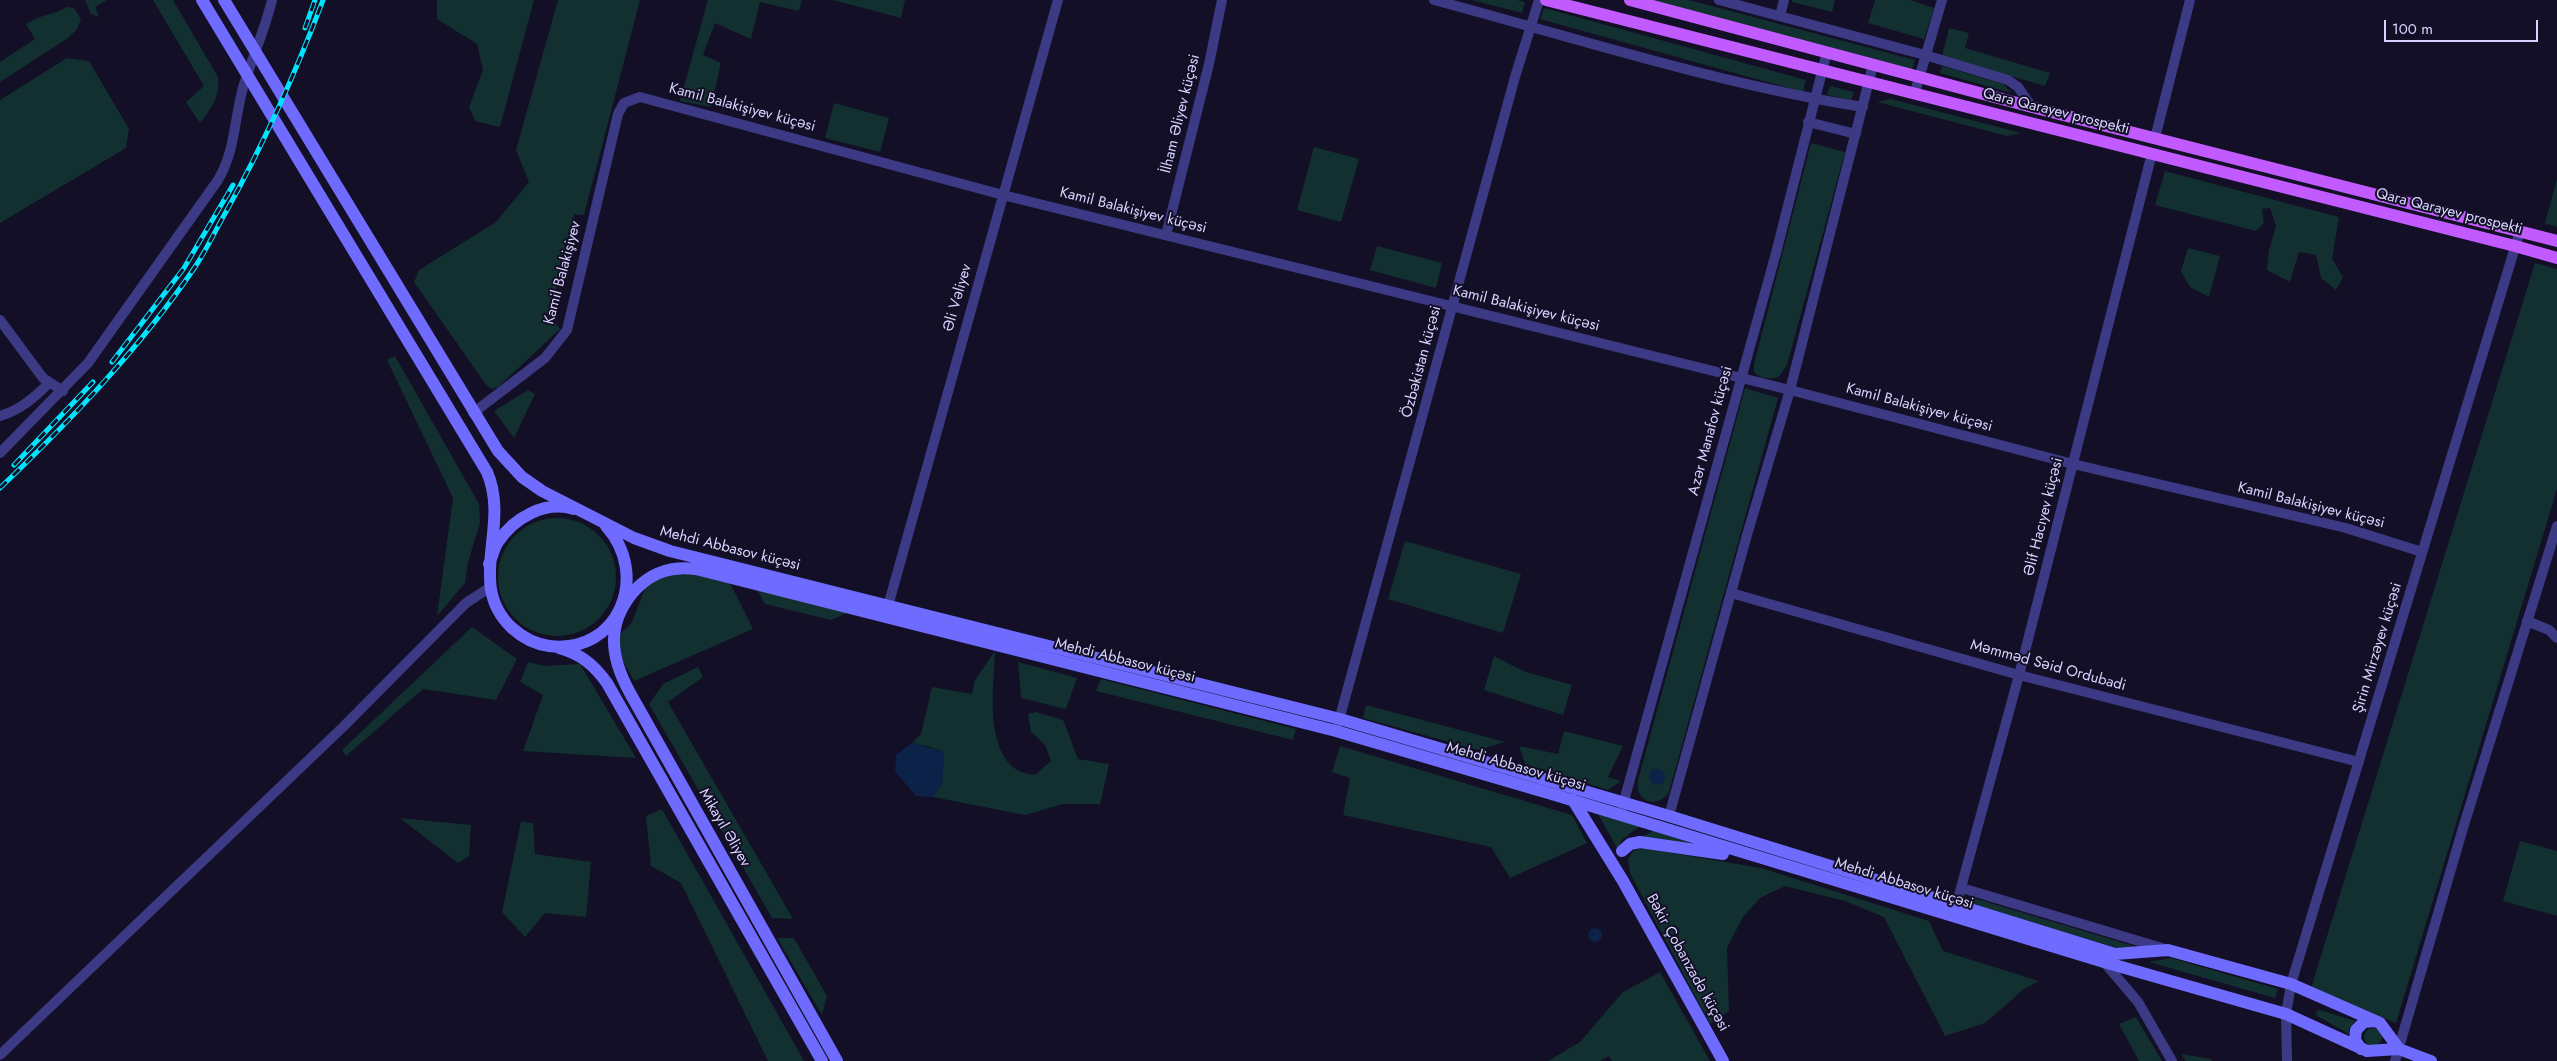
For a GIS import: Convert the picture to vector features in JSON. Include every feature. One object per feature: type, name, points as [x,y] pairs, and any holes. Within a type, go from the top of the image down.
[{"type":"main road","name":"Qara Qarayev prospekti","points":[[1546,0],[1915,92],[2557,258]]},
{"type":"main road","name":"Qara Qarayev prospekti","points":[[1630,0],[2032,107],[2557,241]]},
{"type":"street","points":[[202,0],[477,455],[492,484],[496,512],[489,588],[494,605],[504,620],[517,633],[533,641],[549,646],[568,646],[593,636],[614,619],[623,603],[628,586],[628,569],[624,552],[610,530],[590,514],[542,491],[522,477],[498,451],[224,0]]},
{"type":"street","points":[[0,454],[63,390],[110,336],[226,167],[244,84],[264,32],[272,0]]},
{"type":"street","name":"Əli Vəliyev","points":[[888,606],[1058,0]]},
{"type":"street","name":"İlham Əliyev küçəsi","points":[[1166,235],[1209,64],[1222,0]]},
{"type":"street","points":[[1434,0],[1629,54],[1813,99],[1863,107]]},
{"type":"street","name":"Özbəkistan küçəsi","points":[[1336,731],[1538,0]]},
{"type":"street","points":[[1719,0],[1925,55],[2008,80],[2018,88],[2032,107]]},
{"type":"street","points":[[1780,16],[1784,0]]},
{"type":"street","points":[[1915,92],[1942,0]]},
{"type":"street","points":[[2156,138],[2190,0]]},
{"type":"street","name":"Azər Manafov küçəsi","points":[[1626,817],[1623,812],[1623,802],[1776,254],[1813,99],[1827,52]]},
{"type":"street","points":[[1623,881],[1620,860],[1622,851],[1631,837],[1665,822],[1670,816],[1731,592],[1790,390],[1873,65]]},
{"type":"street","name":"Kamil Balakişiyev küçəsi","points":[[624,104],[640,97],[651,99],[1004,194],[1790,390],[2073,464],[2346,528],[2422,552]]},
{"type":"street","name":"Kamil Balakişiyev","points":[[474,413],[545,358],[567,330],[618,114],[624,104]]},
{"type":"street","points":[[1808,122],[1856,134]]},
{"type":"street","name":"Əlif Hacıyev küçəsi","points":[[1956,906],[2020,675],[2152,153]]},
{"type":"street","name":"Şirin Mirzəyev küçəsi","points":[[2287,1061],[2286,1014],[2291,984],[2520,231]]},
{"type":"street","points":[[0,320],[36,370],[48,383],[63,390]]},
{"type":"street","points":[[0,416],[14,411],[34,398],[48,383]]},
{"type":"street","points":[[490,564],[496,544],[509,527],[527,514],[548,508],[569,508],[590,514]]},
{"type":"street","name":"Mehdi Abbasov küçəsi","points":[[590,514],[652,546],[1340,719],[1670,816],[2115,954],[2168,950]]},
{"type":"street","points":[[2397,1055],[2463,828],[2557,526]]},
{"type":"street","name":"Mehdi Abbasov küçəsi","points":[[623,603],[653,575],[681,567],[696,569],[1336,731],[1572,800],[2104,962],[2286,1014],[2361,1049],[2431,1061]]},
{"type":"street","points":[[0,1055],[342,727],[466,603],[489,588]]},
{"type":"street","name":"Məmməd Səid Ordubadi","points":[[1731,592],[2020,675],[2359,762]]},
{"type":"street","name":"Mikayıl Əliyev","points":[[623,603],[617,619],[614,642],[616,660],[625,684],[837,1061]]},
{"type":"street","points":[[2527,621],[2549,630],[2557,638]]},
{"type":"street","name":"Mikayıl Əliyev","points":[[549,646],[581,656],[592,664],[606,684],[822,1061]]},
{"type":"street","points":[[1581,790],[1623,881]]},
{"type":"street","points":[[1572,800],[1623,881]]},
{"type":"street","points":[[1622,851],[1630,844],[1648,842],[1774,862]]},
{"type":"street","name":"Bəkir Çobanzadə küçəsi","points":[[1623,881],[1723,1061]]},
{"type":"street","name":"Mehdi Abbasov küçəsi","points":[[1962,888],[2168,950],[2291,984],[2384,1026],[2397,1055]]},
{"type":"street","points":[[2104,962],[2138,1002],[2172,1061]]},
{"type":"street","points":[[2361,1049],[2355,1040],[2356,1030],[2364,1022],[2375,1021]]},
{"type":"green space","points":[[85,0],[107,0],[95,7],[99,17],[91,14]]},
{"type":"green space","points":[[153,0],[173,0],[218,77],[216,96],[200,123],[186,102],[204,86]]},
{"type":"green space","points":[[437,0],[534,0],[500,127],[475,121],[469,107],[483,70],[477,44],[437,19]]},
{"type":"green space","points":[[558,0],[640,0],[584,215],[574,214],[550,315],[560,329],[498,387],[492,389],[487,386],[414,282],[419,270],[496,222],[529,182],[516,150]]},
{"type":"green space","points":[[708,0],[802,0],[799,11],[760,2],[751,39],[715,23],[703,55],[721,63],[711,107],[680,101]]},
{"type":"green space","points":[[833,0],[905,0],[901,18]]},
{"type":"green space","points":[[1472,0],[1517,0],[1525,2],[1522,13]]},
{"type":"green space","points":[[1638,0],[1689,0],[1915,60],[1911,72]]},
{"type":"green space","points":[[1792,0],[1835,0],[1832,12],[1792,2]]},
{"type":"green space","points":[[1875,0],[1910,0],[1934,8],[1924,39],[1868,23]]},
{"type":"green space","points":[[67,7],[74,8],[81,19],[77,29],[68,38],[0,82],[0,62],[35,39],[26,24]]},
{"type":"green space","points":[[1544,8],[1806,80],[1803,92],[1540,19]]},
{"type":"green space","points":[[1949,28],[1969,33],[1965,48],[2050,73],[2045,86],[1942,56]]},
{"type":"green space","points":[[67,58],[89,61],[129,129],[126,148],[0,223],[0,100]]},
{"type":"green space","points":[[1942,66],[2003,84],[2012,93],[1940,73]]},
{"type":"green space","points":[[1830,86],[1854,92],[1851,100],[1827,95]]},
{"type":"green space","points":[[1891,99],[2021,133],[2007,136],[1877,102]]},
{"type":"green space","points":[[834,103],[889,118],[880,152],[825,138]]},
{"type":"green space","points":[[1811,143],[1845,152],[1787,365],[1779,377],[1766,378],[1754,372],[1754,364]]},
{"type":"green space","points":[[1314,147],[1359,159],[1341,222],[1297,210]]},
{"type":"green space","points":[[2165,171],[2339,217],[2332,259],[2343,277],[2336,290],[2321,278],[2316,255],[2299,252],[2290,282],[2267,270],[2269,250],[2276,226],[2270,208],[2262,209],[2264,223],[2256,231],[2155,205]]},
{"type":"green space","points":[[2557,179],[2557,227],[2545,223]]},
{"type":"green space","points":[[1377,246],[1442,263],[1436,288],[1370,270]]},
{"type":"green space","points":[[2188,248],[2220,256],[2209,297],[2190,287],[2181,271]]},
{"type":"green space","points":[[2535,263],[2557,269],[2557,489],[2396,1023],[2311,988]]},
{"type":"green space","points":[[395,356],[479,504],[480,523],[468,562],[465,583],[437,616],[453,498],[387,360]]},
{"type":"green space","points":[[1745,388],[1778,398],[1669,792],[1658,801],[1647,801],[1640,794],[1638,780]]},
{"type":"green space","points":[[528,390],[535,394],[514,438],[494,411]]},
{"type":"green space","points":[[557,518],[579,523],[599,535],[611,555],[616,577],[611,599],[599,619],[579,631],[557,636],[535,631],[515,619],[503,599],[498,577],[503,555],[515,535],[535,523]]},
{"type":"green space","points":[[1405,541],[1521,574],[1503,633],[1388,599]]},
{"type":"green space","points":[[680,571],[728,579],[753,629],[634,681],[619,654],[617,636],[631,624],[646,586],[658,578]]},
{"type":"green space","points":[[756,588],[849,612],[831,620],[765,604]]},
{"type":"green space","points":[[472,627],[517,659],[496,700],[423,689],[346,756],[342,750]]},
{"type":"green space","points":[[995,651],[993,715],[995,732],[1007,760],[1017,770],[1035,775],[1051,761],[1045,745],[1031,732],[1028,714],[1036,712],[1063,720],[1078,759],[1109,764],[1100,804],[1063,804],[1025,815],[933,797],[942,783],[944,752],[912,743],[921,734],[932,687],[972,694],[975,680]]},
{"type":"green space","points":[[1494,656],[1523,671],[1572,685],[1563,715],[1484,690]]},
{"type":"green space","points":[[528,662],[545,666],[580,664],[636,758],[523,751],[543,695],[520,682]]},
{"type":"green space","points":[[1018,662],[1077,678],[1066,709],[1021,698]]},
{"type":"green space","points":[[698,667],[703,677],[668,702],[793,919],[772,918],[649,704],[663,684]]},
{"type":"green space","points":[[1101,679],[1296,729],[1293,740],[1096,691]]},
{"type":"green space","points":[[1366,705],[1505,742],[1478,750],[1363,718]]},
{"type":"green space","points":[[1564,731],[1623,746],[1608,777],[1621,781],[1608,790],[1525,764],[1519,746],[1558,754]]},
{"type":"green space","points":[[1340,746],[1572,815],[1587,843],[1510,878],[1491,847],[1343,815],[1350,778],[1332,772]]},
{"type":"green space","points":[[662,809],[804,1061],[768,1061],[681,883],[651,866],[646,816]]},
{"type":"green space","points":[[1597,812],[1640,826],[1623,839],[1617,848]]},
{"type":"green space","points":[[400,818],[471,825],[469,856],[458,863]]},
{"type":"green space","points":[[521,822],[533,823],[535,854],[591,862],[586,917],[545,913],[525,937],[502,912]]},
{"type":"green space","points":[[1653,831],[1708,847],[1640,838]]},
{"type":"green space","points":[[2520,841],[2557,851],[2557,916],[2503,901]]},
{"type":"green space","points":[[1642,848],[1761,868],[1929,921],[1943,951],[2039,981],[2024,989],[1985,1023],[1945,1036],[1884,917],[1845,901],[1785,886],[1760,898],[1743,917],[1727,948],[1729,1011],[1710,1024],[1630,873],[1628,859],[1633,851]]},
{"type":"green space","points":[[1970,897],[2137,947],[2118,948],[1968,903]]},
{"type":"green space","points":[[777,938],[794,938],[827,996],[822,1015]]},
{"type":"green space","points":[[2171,958],[2278,989],[2275,998],[2149,962]]},
{"type":"green space","points":[[1660,972],[1710,1061],[1612,1061],[1609,1056],[1600,1061],[1548,1061],[1580,1042],[1623,992]]},
{"type":"green space","points":[[2320,1010],[2355,1021],[2349,1029],[2349,1034],[2317,1016],[2316,1012]]},
{"type":"green space","points":[[2136,1017],[2162,1061],[2139,1061],[2119,1024]]},
{"type":"green space","points":[[2369,1028],[2377,1028],[2382,1033],[2380,1044],[2369,1046],[2364,1041],[2364,1033]]},
{"type":"green space","points":[[2181,1054],[2211,1059],[2212,1061],[2186,1061]]},
{"type":"water","points":[[912,743],[944,752],[942,783],[933,797],[916,796],[895,771],[896,755]]},
{"type":"water","points":[[1657,769],[1665,777],[1657,785],[1649,777]]},
{"type":"water","points":[[1592,928],[1598,928],[1602,935],[1598,942],[1592,942],[1588,938],[1588,932]]},
{"type":"railway","points":[[305,28],[315,0]]},
{"type":"railway","points":[[0,488],[53,436],[128,355],[195,267],[241,185],[267,133],[302,54],[323,0]]},
{"type":"railway","points":[[112,362],[184,268],[233,185]]},
{"type":"railway","points":[[14,465],[93,382]]}]
